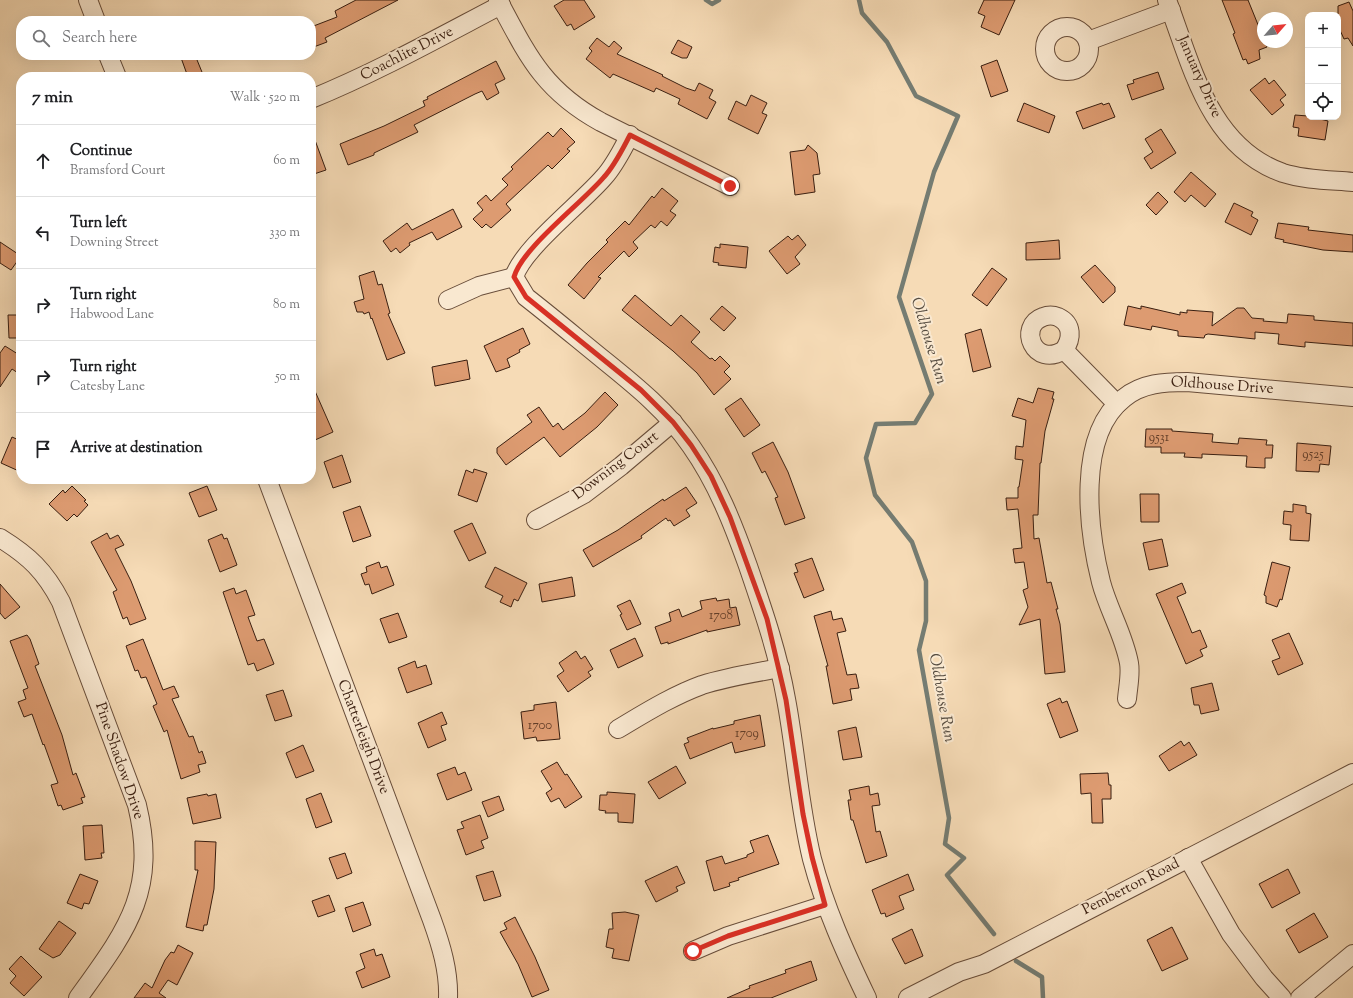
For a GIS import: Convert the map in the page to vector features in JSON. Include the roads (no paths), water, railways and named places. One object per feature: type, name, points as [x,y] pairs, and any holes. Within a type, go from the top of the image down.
[{"type":"street","points":[[88,0],[94,16]]},
{"type":"street","points":[[499,3],[530,59],[543,77],[558,92],[586,113],[730,186]]},
{"type":"street","name":"Coachlite Drive","points":[[316,97],[398,60],[499,3]]},
{"type":"street","points":[[1088,41],[1169,5]]},
{"type":"street","name":"January Drive","points":[[1169,5],[1211,112],[1229,138],[1254,159],[1282,173],[1296,176],[1353,182]]},
{"type":"street","points":[[110,60],[115,72]]},
{"type":"street","points":[[630,135],[618,158],[604,177],[532,249],[516,269],[514,277],[526,297],[641,390],[673,422],[691,445],[711,476],[730,517],[767,619],[780,668],[786,700],[803,814],[812,857],[825,905],[845,953],[867,998]]},
{"type":"street","points":[[448,300],[480,286],[514,277]]},
{"type":"street","points":[[1064,350],[1117,404]]},
{"type":"street","name":"Oldhouse Drive","points":[[1127,699],[1129,663],[1101,583],[1094,549],[1090,512],[1092,456],[1097,437],[1107,416],[1117,404],[1132,392],[1164,382],[1187,382],[1353,397]]},
{"type":"street","name":"Downing Court","points":[[536,520],[584,494],[621,466],[673,422]]},
{"type":"street","name":"Chatterleigh Drive","points":[[269,484],[441,945],[448,974],[448,998]]},
{"type":"street","name":"Pine Shadow Drive","points":[[0,538],[33,561],[44,572],[62,602],[137,805],[142,826],[144,862],[142,880],[130,921],[122,935],[78,998]]},
{"type":"street","points":[[618,729],[655,707],[700,686],[719,680],[780,668]]},
{"type":"street","name":"Pemberton Road","points":[[908,998],[959,972],[984,964],[1353,773]]},
{"type":"street","points":[[1188,858],[1231,934],[1264,978],[1282,998]]},
{"type":"street","points":[[693,951],[728,936],[825,905]]},
{"type":"street","points":[[1300,998],[1353,954]]},
{"type":"waterway","name":"Oldhouse Run","points":[[706,0],[712,4],[719,0]]},
{"type":"waterway","name":"Oldhouse Run","points":[[859,0],[862,13],[887,42],[916,96],[958,116],[934,172],[899,297],[932,394],[915,423],[876,424],[866,458],[875,495],[912,542],[926,581],[926,621],[919,650],[949,818],[945,844],[964,858],[947,875],[994,934]]},
{"type":"waterway","name":"Oldhouse Run","points":[[1016,961],[1042,977],[1043,998]]}]
